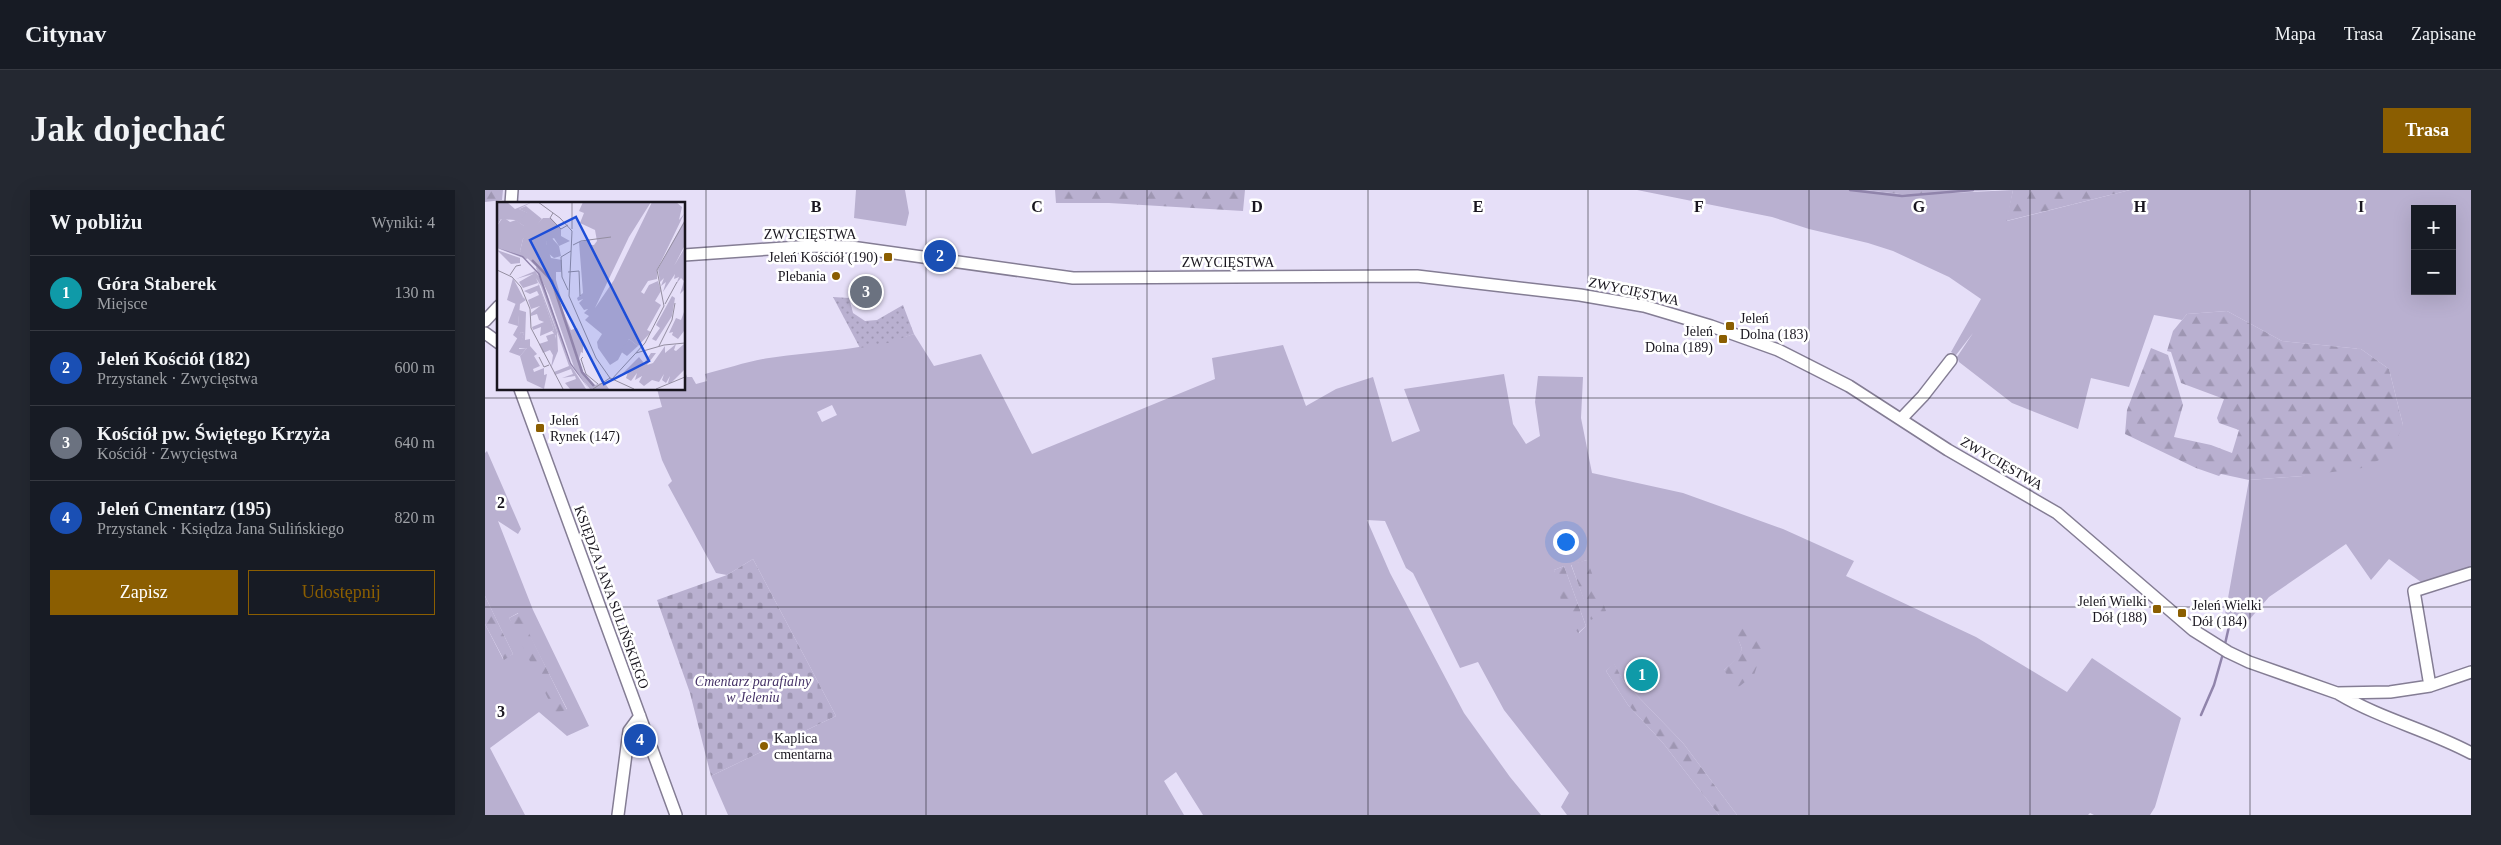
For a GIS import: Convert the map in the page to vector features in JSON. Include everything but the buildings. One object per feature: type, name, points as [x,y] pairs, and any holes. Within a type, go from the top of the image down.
[{"type":"street","name":"ZWYCIĘSTWA","points":[[685,255],[812,246],[851,247],[1073,278],[1417,276],[1595,297],[1644,306],[1685,317],[1778,350],[1849,386],[1948,450],[2057,513],[2207,640],[2249,662],[2337,693],[2389,692],[2430,686],[2471,672]]},
{"type":"street","points":[[485,321],[497,312]]},
{"type":"street","points":[[485,333],[497,342]]},
{"type":"street","points":[[1901,419],[1923,396],[1951,360]]},
{"type":"street","name":"KSIĘDZA JANA SULIŃSKIEGO","points":[[520,390],[676,815]]},
{"type":"street","points":[[2430,686],[2414,591],[2471,573]]},
{"type":"street","points":[[2337,693],[2402,726],[2443,740],[2471,754]]},
{"type":"street","points":[[618,815],[629,731],[640,716]]},
{"type":"green space","points":[[485,190],[503,190],[502,200],[485,202]]},
{"type":"green space","points":[[856,190],[905,190],[909,213],[906,226],[854,218]]},
{"type":"green space","points":[[1055,190],[1245,190],[1243,211],[1109,203],[1056,203]]},
{"type":"green space","points":[[1637,190],[1865,190],[1908,195],[2013,190],[2007,221],[2130,190],[2471,190],[2471,570],[2421,582],[2389,559],[2371,580],[2346,544],[2269,597],[2242,628],[2225,615],[2249,480],[2303,476],[2403,425],[2389,369],[2361,349],[2282,341],[2227,311],[2187,314],[2182,320],[2154,315],[2129,387],[2091,378],[2078,429],[2012,403],[1959,362],[1957,357],[1973,333],[1956,355],[1951,352],[1981,299],[1949,277],[1893,251],[1809,229],[1772,217]]},
{"type":"green space","points":[[1865,190],[1995,190],[1908,195]]},
{"type":"green space","points":[[2013,190],[2130,190],[2006,221]]},
{"type":"green space","points":[[833,297],[849,298],[853,313],[865,321],[877,320],[903,305],[914,334],[888,343],[860,348]]},
{"type":"green space","points":[[2227,311],[2282,341],[2361,349],[2389,369],[2403,425],[2390,455],[2362,468],[2303,476],[2249,480],[2221,474],[2219,476],[2196,468],[2125,434],[2127,410],[2151,348],[2168,355],[2183,405],[2174,437],[2211,445],[2232,453],[2239,430],[2219,423],[2217,418],[2224,399],[2181,383],[2171,352],[2167,351],[2173,331],[2187,314]]},
{"type":"green space","points":[[914,334],[934,366],[981,354],[1032,454],[1215,379],[1212,358],[1283,345],[1306,406],[1336,389],[1373,377],[1392,442],[1420,431],[1404,389],[1504,374],[1513,424],[1526,444],[1540,436],[1535,402],[1538,376],[1583,377],[1581,418],[1592,473],[1683,493],[1783,529],[1854,561],[1846,576],[1976,637],[2067,692],[2092,658],[2181,718],[2155,807],[2150,815],[2094,815],[2090,813],[2088,815],[1737,815],[1683,743],[1624,682],[1614,664],[1606,671],[1628,705],[1663,743],[1719,815],[1567,815],[1561,807],[1569,793],[1504,710],[1478,662],[1460,668],[1413,573],[1406,568],[1385,521],[1367,520],[1390,573],[1464,713],[1510,777],[1541,815],[1203,815],[1176,772],[1164,781],[1184,815],[728,815],[711,776],[836,716],[753,559],[727,575],[716,573],[668,485],[672,481],[662,460],[648,411],[662,407],[657,390],[685,390],[685,371],[687,377],[692,377],[696,384],[707,381],[705,374],[753,361],[878,344]],"holes":[[[832,405],[837,415],[822,422],[817,412]],[[1587,560],[1592,620],[1571,565]],[[1564,566],[1586,626],[1579,633],[1554,570]],[[1738,638],[1754,675],[1724,670],[1738,658],[1742,649]]]},
{"type":"green space","points":[[487,451],[521,529],[518,534],[498,521],[533,610],[589,726],[567,736],[539,712],[490,748],[525,815],[485,815],[485,624],[503,659],[513,654],[485,596],[485,453]],"holes":[[[518,613],[567,710],[509,618]]]},
{"type":"green space","name":"Cmentarz parafialny w Jeleniu","points":[[753,559],[836,716],[711,776],[690,693],[657,600],[727,575]]},
{"type":"green space","points":[[1587,560],[1606,611],[1591,620],[1571,564]]},
{"type":"green space","points":[[1564,566],[1586,626],[1578,633],[1563,610],[1554,570]]},
{"type":"green space","points":[[485,596],[513,654],[504,660],[485,624]]},
{"type":"green space","points":[[519,613],[567,710],[555,713],[509,618]]},
{"type":"green space","points":[[1741,619],[1756,632],[1763,648],[1754,675],[1736,689],[1724,670],[1737,658],[1742,649],[1738,638],[1731,632]]},
{"type":"green space","points":[[1614,663],[1624,682],[1683,743],[1737,815],[1719,815],[1663,743],[1628,705],[1606,671]]},
{"type":"waterway","points":[[1850,190],[1902,196],[1973,190]]},
{"type":"waterway","points":[[2225,644],[2230,622]]},
{"type":"waterway","points":[[2201,715],[2214,685],[2222,657]]},
{"type":"place","name":"Jeleń Kościół (182)","points":[[940,256]]},
{"type":"place","name":"Jeleń Kościół (190)","points":[[888,257]]},
{"type":"place","name":"Plebania","points":[[836,276]]},
{"type":"place","name":"Kościół pw. Świętego Krzyża","points":[[866,292]]},
{"type":"place","name":"Jeleń Dolna (183)","points":[[1730,326]]},
{"type":"place","name":"Jeleń Dolna (189)","points":[[1723,339]]},
{"type":"place","name":"Jeleń Rynek (147)","points":[[540,428]]},
{"type":"place","name":"Jeleń Wielki Dół (188)","points":[[2157,609]]},
{"type":"place","name":"Jeleń Wielki Dół (184)","points":[[2182,613]]},
{"type":"place","name":"Góra Staberek","points":[[1642,675]]},
{"type":"place","name":"Jeleń Cmentarz (195)","points":[[640,740]]},
{"type":"place","name":"Kaplica cmentarna","points":[[764,746]]}]
